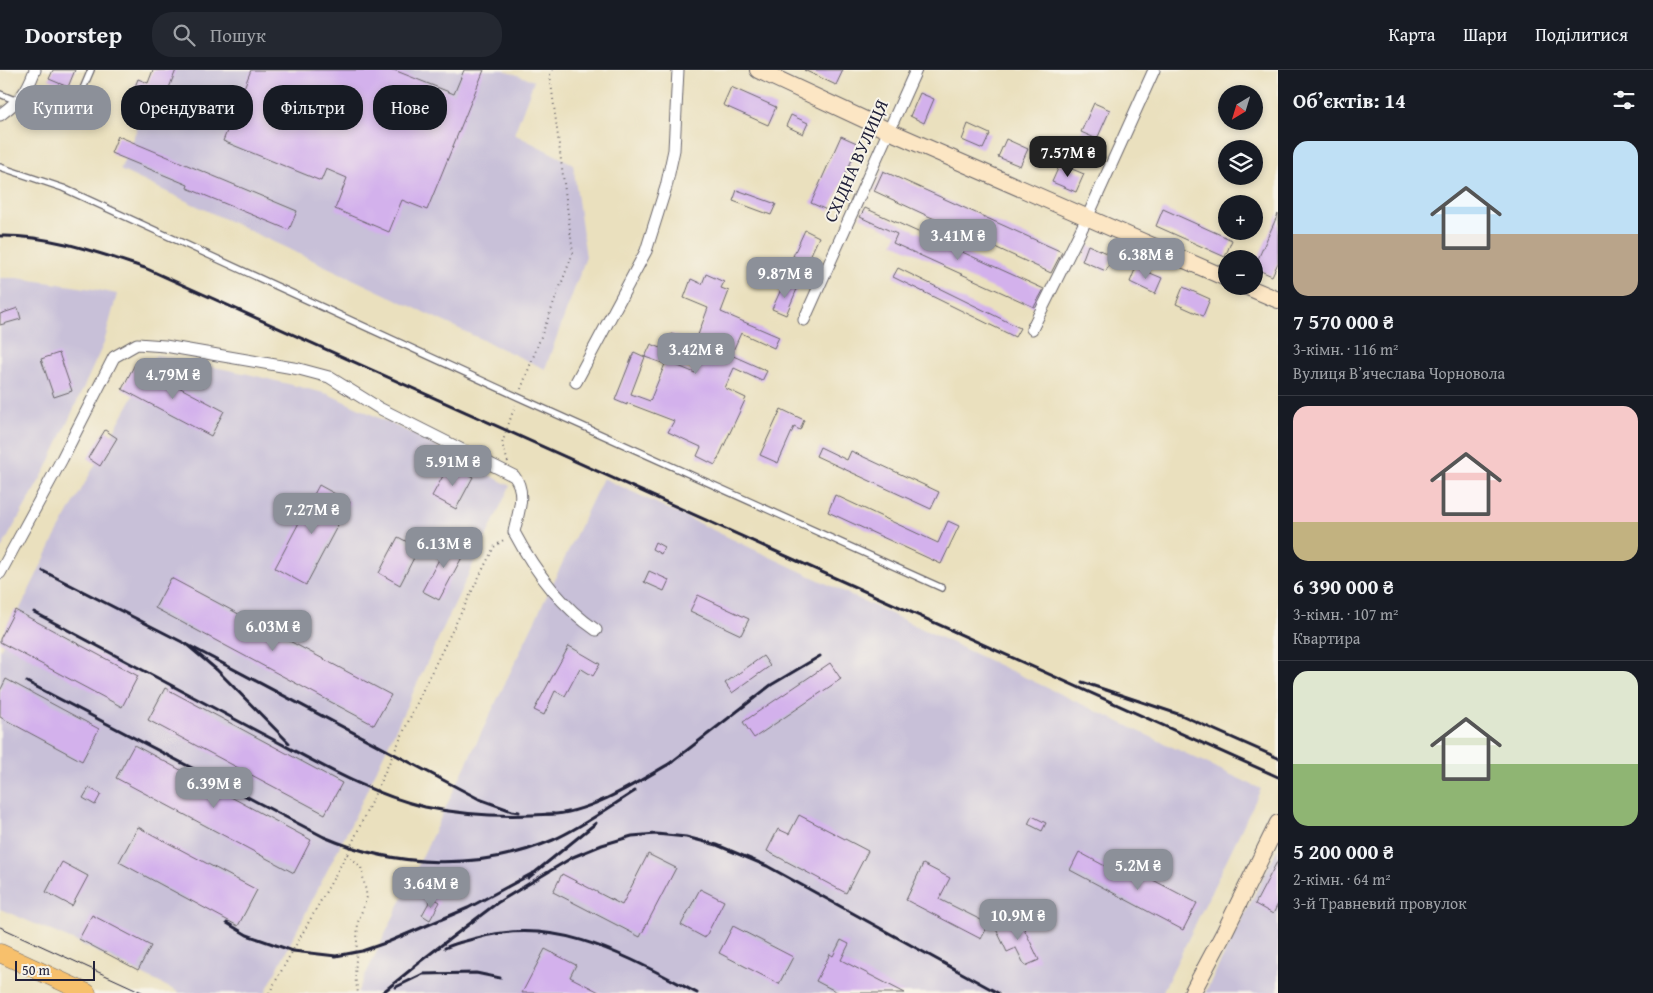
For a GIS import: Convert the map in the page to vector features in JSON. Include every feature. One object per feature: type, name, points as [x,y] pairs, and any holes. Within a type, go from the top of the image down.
[{"type":"main road","points":[[0,953],[87,993]]},
{"type":"street","points":[[30,85],[35,70]]},
{"type":"street","points":[[576,382],[646,251],[666,187],[674,150],[678,70]]},
{"type":"street","points":[[758,70],[889,131],[1218,275]]},
{"type":"street","name":"СХІДНА ВУЛИЦЯ","points":[[804,320],[916,70]]},
{"type":"street","points":[[1032,329],[1087,218],[1154,70]]},
{"type":"street","points":[[0,115],[15,105]]},
{"type":"street","points":[[1263,294],[1278,300]]},
{"type":"street","points":[[0,573],[62,459],[114,357],[137,344],[165,346],[299,369],[329,378],[379,408],[514,476],[520,483],[522,494],[514,532],[525,553],[551,588],[585,622],[596,630]]},
{"type":"street","points":[[1192,993],[1278,823]]},
{"type":"lane","points":[[84,85],[91,70]]},
{"type":"lane","points":[[0,94],[15,100]]},
{"type":"lane","points":[[0,167],[64,188],[518,397],[942,588]]},
{"type":"path","points":[[514,476],[502,444],[573,253],[550,76],[552,70]]},
{"type":"path","points":[[269,993],[347,854],[428,679],[494,546],[514,532]]},
{"type":"path","points":[[347,854],[361,867],[367,897],[358,922],[355,977],[358,993]]},
{"type":"shaded area","points":[[161,70],[504,70],[534,81],[514,134],[573,164],[586,257],[545,369],[120,170],[136,130],[253,130],[253,85],[155,85]]},
{"type":"shaded area","points":[[0,278],[17,278],[117,294],[104,343],[46,469],[0,551]]},
{"type":"shaded area","points":[[156,355],[248,374],[328,394],[409,432],[510,486],[353,820],[265,993],[180,993],[77,942],[0,909],[0,650],[55,537]]},
{"type":"shaded area","points":[[603,478],[1261,789],[1162,993],[357,993]]},
{"type":"shaded area","points":[[1278,848],[1278,993],[1205,993]]},
{"type":"building","points":[[53,70],[75,70],[69,85],[63,85],[49,79]]},
{"type":"building","points":[[153,70],[176,70],[170,85],[136,85],[138,79],[148,83]]},
{"type":"building","points":[[251,70],[394,70],[432,85],[373,85],[373,130],[447,130],[447,91],[454,94],[464,70],[484,70],[427,210],[402,200],[389,232],[335,209],[347,178],[326,169],[321,181],[223,141],[227,130],[253,130],[253,85],[245,85]]},
{"type":"building","points":[[804,70],[843,70],[836,85]]},
{"type":"building","points":[[731,87],[776,107],[768,125],[723,105]]},
{"type":"building","points":[[920,93],[934,99],[924,123],[910,116]]},
{"type":"building","points":[[1094,103],[1110,110],[1097,139],[1081,132]]},
{"type":"building","points":[[791,115],[808,123],[803,134],[786,126]]},
{"type":"building","points":[[968,124],[990,134],[983,149],[962,140]]},
{"type":"building","points":[[118,136],[297,211],[289,230],[187,188],[188,185],[111,153]]},
{"type":"building","points":[[841,136],[859,144],[829,211],[811,203]]},
{"type":"building","points":[[1006,139],[1028,149],[1020,166],[998,157]]},
{"type":"building","points":[[1060,164],[1084,174],[1076,192],[1052,182]]},
{"type":"building","points":[[883,171],[1062,252],[1051,273],[874,191]]},
{"type":"building","points":[[737,190],[776,204],[771,215],[733,201]]},
{"type":"building","points":[[865,208],[1044,289],[1034,307],[893,243],[897,234],[860,217]]},
{"type":"building","points":[[1163,209],[1218,234],[1218,240],[1232,240],[1228,250],[1218,250],[1218,254],[1156,226]]},
{"type":"building","points":[[1278,214],[1278,263],[1272,276],[1263,272],[1262,250]]},
{"type":"building","points":[[805,230],[819,237],[807,263],[793,256]]},
{"type":"building","points":[[1088,245],[1113,256],[1106,271],[1082,261]]},
{"type":"building","points":[[1136,267],[1162,278],[1155,294],[1130,282]]},
{"type":"building","points":[[898,268],[1020,328],[1015,337],[893,277]]},
{"type":"building","points":[[706,274],[724,282],[721,288],[729,291],[721,312],[779,337],[774,348],[741,333],[731,355],[767,371],[762,381],[734,368],[725,388],[746,398],[715,465],[697,456],[701,447],[668,432],[674,421],[615,400],[634,352],[645,357],[651,344],[661,348],[665,339],[668,341],[671,334],[695,343],[708,308],[684,298],[691,279],[702,284]],"holes":[[[677,347],[702,357],[695,373],[671,363]],[[645,357],[665,364],[650,401],[631,394]]]},
{"type":"building","points":[[784,283],[797,289],[786,315],[772,309]]},
{"type":"building","points":[[1183,287],[1210,299],[1203,316],[1176,304]]},
{"type":"building","points":[[18,308],[21,319],[0,325],[0,314]]},
{"type":"building","points":[[59,353],[72,391],[54,397],[41,359]]},
{"type":"building","points":[[135,364],[224,411],[211,436],[122,389]]},
{"type":"building","points":[[781,409],[804,420],[800,430],[794,427],[778,463],[760,455]]},
{"type":"building","points":[[105,430],[117,438],[100,466],[88,458]]},
{"type":"building","points":[[820,447],[847,460],[851,451],[939,492],[931,509],[816,456]]},
{"type":"building","points":[[449,465],[473,477],[456,509],[432,496]]},
{"type":"building","points":[[319,485],[350,502],[306,585],[275,568]]},
{"type":"building","points":[[835,495],[938,543],[948,521],[959,526],[941,564],[828,512]]},
{"type":"building","points":[[398,537],[419,548],[400,585],[379,573]]},
{"type":"building","points":[[450,539],[467,548],[439,600],[422,591]]},
{"type":"building","points":[[655,542],[664,547],[661,554],[652,549]]},
{"type":"building","points":[[649,571],[669,580],[664,591],[644,582]]},
{"type":"building","points":[[171,578],[391,695],[374,725],[155,608]]},
{"type":"building","points":[[698,595],[749,619],[741,635],[690,611]]},
{"type":"building","points":[[15,610],[138,676],[122,707],[0,642]]},
{"type":"building","points":[[569,646],[600,664],[593,676],[580,668],[565,696],[555,691],[544,715],[534,710]]},
{"type":"building","points":[[763,656],[770,666],[732,693],[725,683]]},
{"type":"building","points":[[830,663],[841,679],[754,738],[743,722]]},
{"type":"building","points":[[6,679],[99,729],[82,761],[0,717],[0,691]]},
{"type":"building","points":[[165,688],[342,783],[325,814],[148,720]]},
{"type":"building","points":[[134,745],[311,840],[294,873],[116,778]]},
{"type":"building","points":[[89,788],[101,794],[95,805],[83,798]]},
{"type":"building","points":[[799,815],[868,851],[846,893],[767,851],[778,829],[789,834]]},
{"type":"building","points":[[1032,816],[1046,823],[1042,831],[1028,824]]},
{"type":"building","points":[[138,827],[257,890],[238,926],[119,862]]},
{"type":"building","points":[[1079,852],[1129,879],[1134,870],[1197,903],[1183,930],[1070,870]]},
{"type":"building","points":[[648,854],[676,868],[640,937],[553,892],[562,874],[622,905]]},
{"type":"building","points":[[1278,860],[1278,904],[1273,914],[1255,904]]},
{"type":"building","points":[[62,862],[88,876],[72,906],[46,892]]},
{"type":"building","points":[[923,864],[950,878],[939,899],[989,924],[981,939],[906,900]]},
{"type":"building","points":[[700,889],[724,901],[705,938],[681,925]]},
{"type":"building","points":[[432,897],[440,902],[430,920],[422,915]]},
{"type":"building","points":[[92,915],[151,946],[138,970],[79,939]]},
{"type":"building","points":[[1019,918],[1039,960],[1025,966],[1016,948],[1007,952],[996,929]]},
{"type":"building","points":[[733,926],[793,957],[779,984],[719,953]]},
{"type":"building","points":[[841,940],[849,944],[841,960],[905,993],[839,993],[816,981],[830,954],[833,956]]},
{"type":"building","points":[[545,949],[576,965],[570,977],[601,993],[522,993]]},
{"type":"tram line","points":[[0,927],[144,993]]},
{"type":"railway","points":[[0,236],[19,236],[56,242],[145,268],[1278,777]]},
{"type":"railway","points":[[43,571],[186,644],[217,670],[289,743]]},
{"type":"railway","points":[[34,612],[318,764],[381,793],[425,807],[473,814],[553,814]]},
{"type":"railway","points":[[186,644],[479,799],[519,812]]},
{"type":"railway","points":[[668,765],[771,685],[820,656]]},
{"type":"railway","points":[[27,682],[324,837],[380,855],[438,862],[497,857],[525,850],[553,840],[574,829],[635,791]]},
{"type":"railway","points":[[1082,682],[1181,715],[1278,758]]},
{"type":"railway","points":[[547,814],[578,809],[612,796],[672,762]]},
{"type":"railway","points":[[528,878],[596,823]]},
{"type":"railway","points":[[414,966],[497,903],[573,857],[602,845],[632,836],[656,834],[686,837],[717,845],[767,866],[998,993]]},
{"type":"railway","points":[[227,923],[247,935],[293,951],[336,956],[362,951],[388,942],[468,908],[533,873]]},
{"type":"railway","points":[[445,948],[457,943],[507,932],[536,932],[564,936],[592,943],[618,954],[697,993]]},
{"type":"railway","points":[[382,993],[419,963]]},
{"type":"railway","points":[[396,987],[423,974],[476,973],[500,978]]}]
